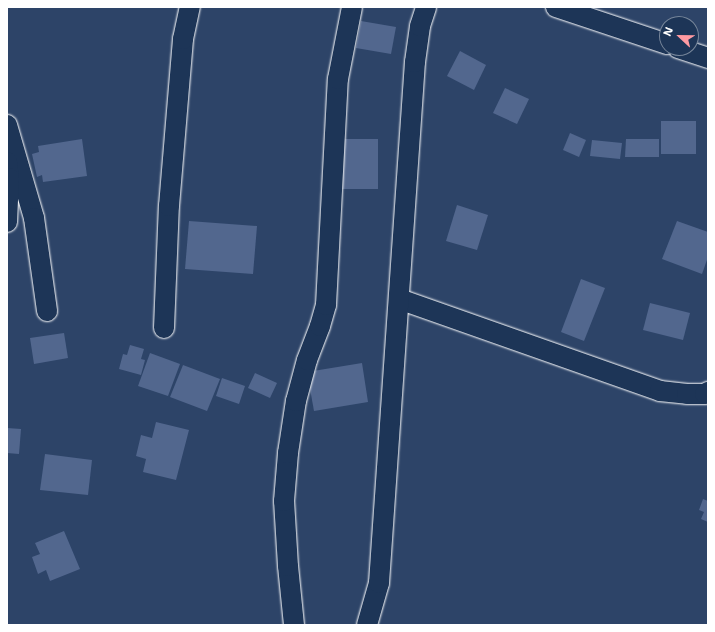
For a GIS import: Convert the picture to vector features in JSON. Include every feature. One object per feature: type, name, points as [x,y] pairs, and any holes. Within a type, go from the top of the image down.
[{"type":"street","points":[[164,328],[169,206],[183,39],[190,7]]},
{"type":"street","points":[[294,625],[288,566],[284,501],[288,453],[296,401],[307,360],[326,305],[338,79],[352,7]]},
{"type":"street","points":[[368,625],[379,583],[415,62],[420,26],[426,7]]},
{"type":"street","points":[[556,7],[581,11],[659,41]]},
{"type":"street","points":[[7,125],[34,218],[47,311]]},
{"type":"street","points":[[7,162],[9,178],[7,222]]},
{"type":"street","points":[[399,299],[660,391],[687,394],[705,394],[708,392]]},
{"type":"building","points":[[361,21],[396,27],[391,54],[356,48]]},
{"type":"building","points":[[460,51],[486,65],[474,90],[447,76]]},
{"type":"building","points":[[505,88],[529,99],[517,124],[493,113]]},
{"type":"building","points":[[661,121],[696,121],[696,154],[661,154]]},
{"type":"building","points":[[570,133],[586,140],[579,157],[563,150]]},
{"type":"building","points":[[82,139],[87,176],[43,182],[42,175],[37,177],[32,154],[39,152],[38,146]]},
{"type":"building","points":[[336,139],[378,139],[378,189],[336,189]]},
{"type":"building","points":[[626,139],[659,139],[659,157],[625,157]]},
{"type":"building","points":[[592,140],[622,143],[620,159],[590,156]]},
{"type":"building","points":[[457,205],[488,215],[477,250],[446,241]]},
{"type":"building","points":[[189,221],[257,226],[253,274],[185,269]]},
{"type":"building","points":[[677,221],[708,232],[708,257],[702,274],[662,259]]},
{"type":"building","points":[[581,279],[605,288],[584,341],[561,332]]},
{"type":"building","points":[[650,303],[690,313],[683,340],[643,330]]},
{"type":"building","points":[[64,333],[68,358],[34,364],[30,338]]},
{"type":"building","points":[[130,345],[144,349],[141,359],[145,360],[141,375],[119,369],[123,354],[127,355]]},
{"type":"building","points":[[150,353],[180,364],[168,396],[138,386]]},
{"type":"building","points":[[362,363],[368,402],[314,411],[307,372]]},
{"type":"building","points":[[183,365],[220,379],[207,411],[170,397]]},
{"type":"building","points":[[255,373],[277,383],[270,398],[248,388]]},
{"type":"building","points":[[222,378],[245,386],[239,404],[216,396]]},
{"type":"building","points":[[156,422],[189,430],[176,480],[143,472],[146,459],[136,456],[141,435],[152,438]]},
{"type":"building","points":[[7,428],[21,429],[19,454],[7,453]]},
{"type":"building","points":[[45,454],[92,460],[88,495],[40,490]]},
{"type":"building","points":[[703,499],[708,501],[708,522],[701,519],[704,512],[699,510]]},
{"type":"building","points":[[64,531],[80,569],[50,581],[46,570],[38,574],[32,557],[40,554],[35,543]]}]
